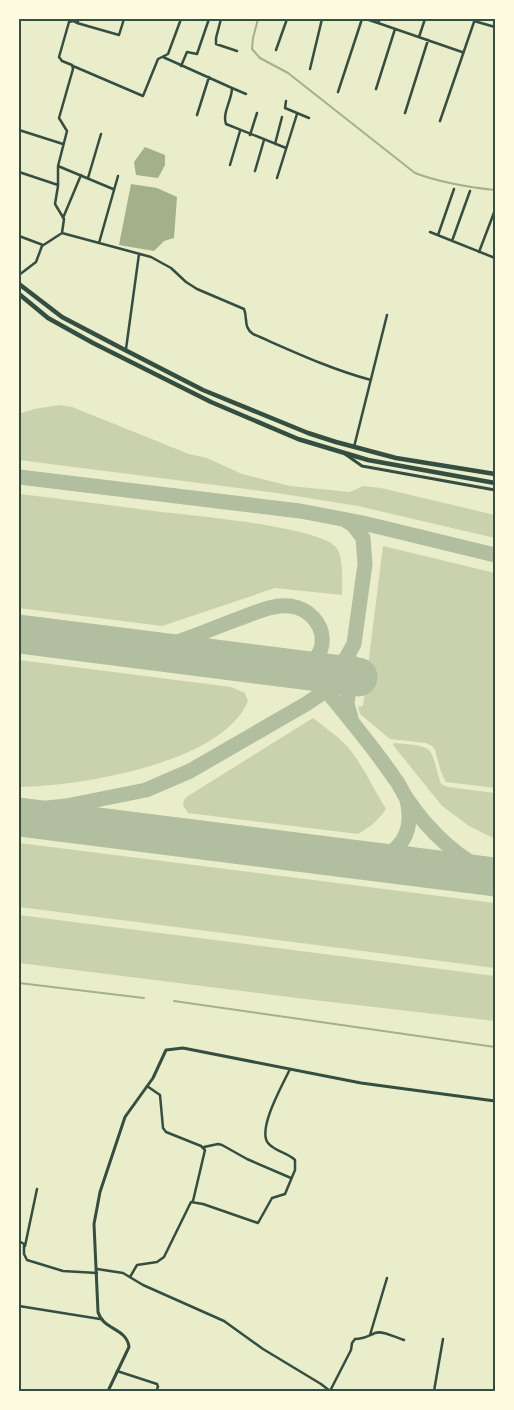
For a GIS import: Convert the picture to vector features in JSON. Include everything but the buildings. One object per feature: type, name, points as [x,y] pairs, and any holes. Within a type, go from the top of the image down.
[{"type":"highway","points":[[19,284],[62,317],[203,390],[308,433],[396,458],[495,474]]},
{"type":"highway","points":[[19,294],[57,323],[167,381],[274,429],[317,446],[402,468],[495,483]]},
{"type":"street","points":[[124,19],[119,35],[78,21],[69,22],[59,57],[62,61],[142,96],[157,61],[168,54],[181,19]]},
{"type":"street","points":[[181,66],[187,52],[197,54],[210,19]]},
{"type":"street","points":[[221,19],[216,44],[237,51]]},
{"type":"street","points":[[276,50],[286,19]]},
{"type":"street","points":[[310,69],[322,19]]},
{"type":"street","points":[[338,92],[362,19]]},
{"type":"street","points":[[366,19],[462,52]]},
{"type":"street","points":[[378,23],[380,19]]},
{"type":"street","points":[[419,37],[425,19]]},
{"type":"street","points":[[440,121],[474,20],[495,27]]},
{"type":"street","points":[[376,89],[395,29]]},
{"type":"street","points":[[405,113],[428,40]]},
{"type":"street","points":[[163,57],[246,94]]},
{"type":"street","points":[[63,218],[55,204],[58,186],[58,166],[66,128],[60,122],[60,113],[72,73],[72,65]]},
{"type":"street","points":[[197,115],[209,78]]},
{"type":"street","points":[[232,88],[224,122],[228,126],[286,148]]},
{"type":"street","points":[[286,101],[285,108],[309,118]]},
{"type":"street","points":[[250,135],[257,113]]},
{"type":"street","points":[[277,178],[298,114]]},
{"type":"street","points":[[275,144],[282,117]]},
{"type":"street","points":[[19,130],[63,144]]},
{"type":"street","points":[[230,164],[240,131]]},
{"type":"street","points":[[88,178],[101,134]]},
{"type":"street","points":[[255,171],[264,140]]},
{"type":"street","points":[[58,166],[113,189]]},
{"type":"street","points":[[19,172],[58,186]]},
{"type":"street","points":[[62,233],[63,218],[81,175]]},
{"type":"street","points":[[99,243],[118,176]]},
{"type":"street","points":[[438,235],[454,189]]},
{"type":"street","points":[[452,241],[470,191]]},
{"type":"street","points":[[479,252],[495,210]]},
{"type":"street","points":[[430,232],[495,258]]},
{"type":"street","points":[[19,275],[36,262],[44,245],[62,233],[138,254],[161,262],[197,289],[244,308],[247,330],[253,334],[338,371],[371,380]]},
{"type":"street","points":[[19,236],[44,245]]},
{"type":"street","points":[[126,350],[138,254]]},
{"type":"street","points":[[354,447],[388,315]]},
{"type":"street","points":[[345,454],[362,466],[495,490]]},
{"type":"street","points":[[108,1391],[129,1347],[128,1340],[121,1332],[105,1324],[100,1319],[98,1312],[94,1224],[100,1192],[125,1117],[147,1086],[166,1050],[183,1048],[362,1083],[495,1101]]},
{"type":"street","points":[[193,1202],[258,1223],[269,1201],[272,1198],[285,1194],[295,1170],[294,1160],[270,1146],[265,1133],[272,1109],[290,1069]]},
{"type":"street","points":[[147,1086],[160,1095],[164,1130],[204,1147],[222,1145],[247,1160],[292,1178]]},
{"type":"street","points":[[130,1277],[137,1266],[157,1262],[164,1257],[189,1204],[193,1202],[205,1154],[204,1147]]},
{"type":"street","points":[[37,1189],[24,1254],[27,1260],[63,1271],[97,1274]]},
{"type":"street","points":[[19,1240],[25,1247]]},
{"type":"street","points":[[96,1268],[116,1271],[224,1321],[263,1349],[330,1391],[355,1339],[370,1337],[374,1333],[379,1333],[404,1340]]},
{"type":"street","points":[[370,1337],[387,1278]]},
{"type":"street","points":[[19,1306],[100,1319]]},
{"type":"street","points":[[434,1391],[443,1340]]},
{"type":"street","points":[[117,1370],[157,1384],[156,1391]]},
{"type":"shaded area","points":[[145,147],[165,155],[165,165],[158,178],[136,175],[134,162]]},
{"type":"shaded area","points":[[131,184],[157,188],[177,197],[174,238],[164,241],[154,251],[119,245]]},
{"type":"shaded area","points":[[59,405],[72,407],[189,454],[207,458],[242,474],[290,486],[350,492],[363,486],[381,488],[495,515],[495,538],[358,506],[277,493],[19,460],[19,414],[34,409]]},
{"type":"shaded area","points":[[19,494],[221,519],[279,527],[304,533],[324,540],[339,551],[342,595],[275,588],[162,626],[19,608]]},
{"type":"shaded area","points":[[383,546],[495,573],[495,788],[446,782],[432,746],[426,743],[390,739],[360,714],[358,707],[363,706]]},
{"type":"shaded area","points":[[19,660],[231,687],[245,693],[248,701],[233,723],[210,741],[180,756],[111,776],[45,786],[19,787]]},
{"type":"shaded area","points":[[313,718],[337,736],[350,750],[362,766],[386,809],[370,826],[358,834],[188,813],[183,805],[184,800],[188,796]]},
{"type":"shaded area","points":[[394,743],[425,747],[429,750],[435,762],[441,784],[448,787],[495,793],[495,839],[469,826],[442,806],[393,745]]},
{"type":"shaded area","points":[[19,843],[495,903],[495,968],[19,907]]},
{"type":"shaded area","points":[[19,915],[495,976],[495,1021],[19,963]]},
{"type":"waterway","points":[[258,19],[252,49],[260,58],[288,73],[415,173],[454,184],[495,190]]},
{"type":"waterway","points":[[19,983],[144,998]]},
{"type":"waterway","points":[[174,1001],[495,1047]]},
{"type":"taxiway","points":[[19,477],[300,511],[363,523],[495,555]]},
{"type":"taxiway","points":[[299,670],[328,669],[345,660],[354,644],[365,564],[363,538],[353,525],[345,520]]},
{"type":"taxiway","points":[[121,647],[152,649],[185,640],[264,610],[277,606],[290,606],[303,610],[313,618],[320,628],[322,639],[321,650],[314,659],[303,666],[287,669]]},
{"type":"taxiway","points":[[19,811],[66,806],[146,790],[190,771],[306,704],[330,688],[343,678],[352,662]]},
{"type":"taxiway","points":[[286,669],[307,676],[325,689],[370,745],[397,781],[415,810],[434,833],[457,853],[482,869],[495,874]]},
{"type":"taxiway","points":[[351,670],[347,704],[351,718]]},
{"type":"taxiway","points":[[367,861],[388,854],[402,841],[409,823],[407,800]]},
{"type":"runway","points":[[19,634],[358,677]]},
{"type":"runway","points":[[19,817],[495,877]]}]
